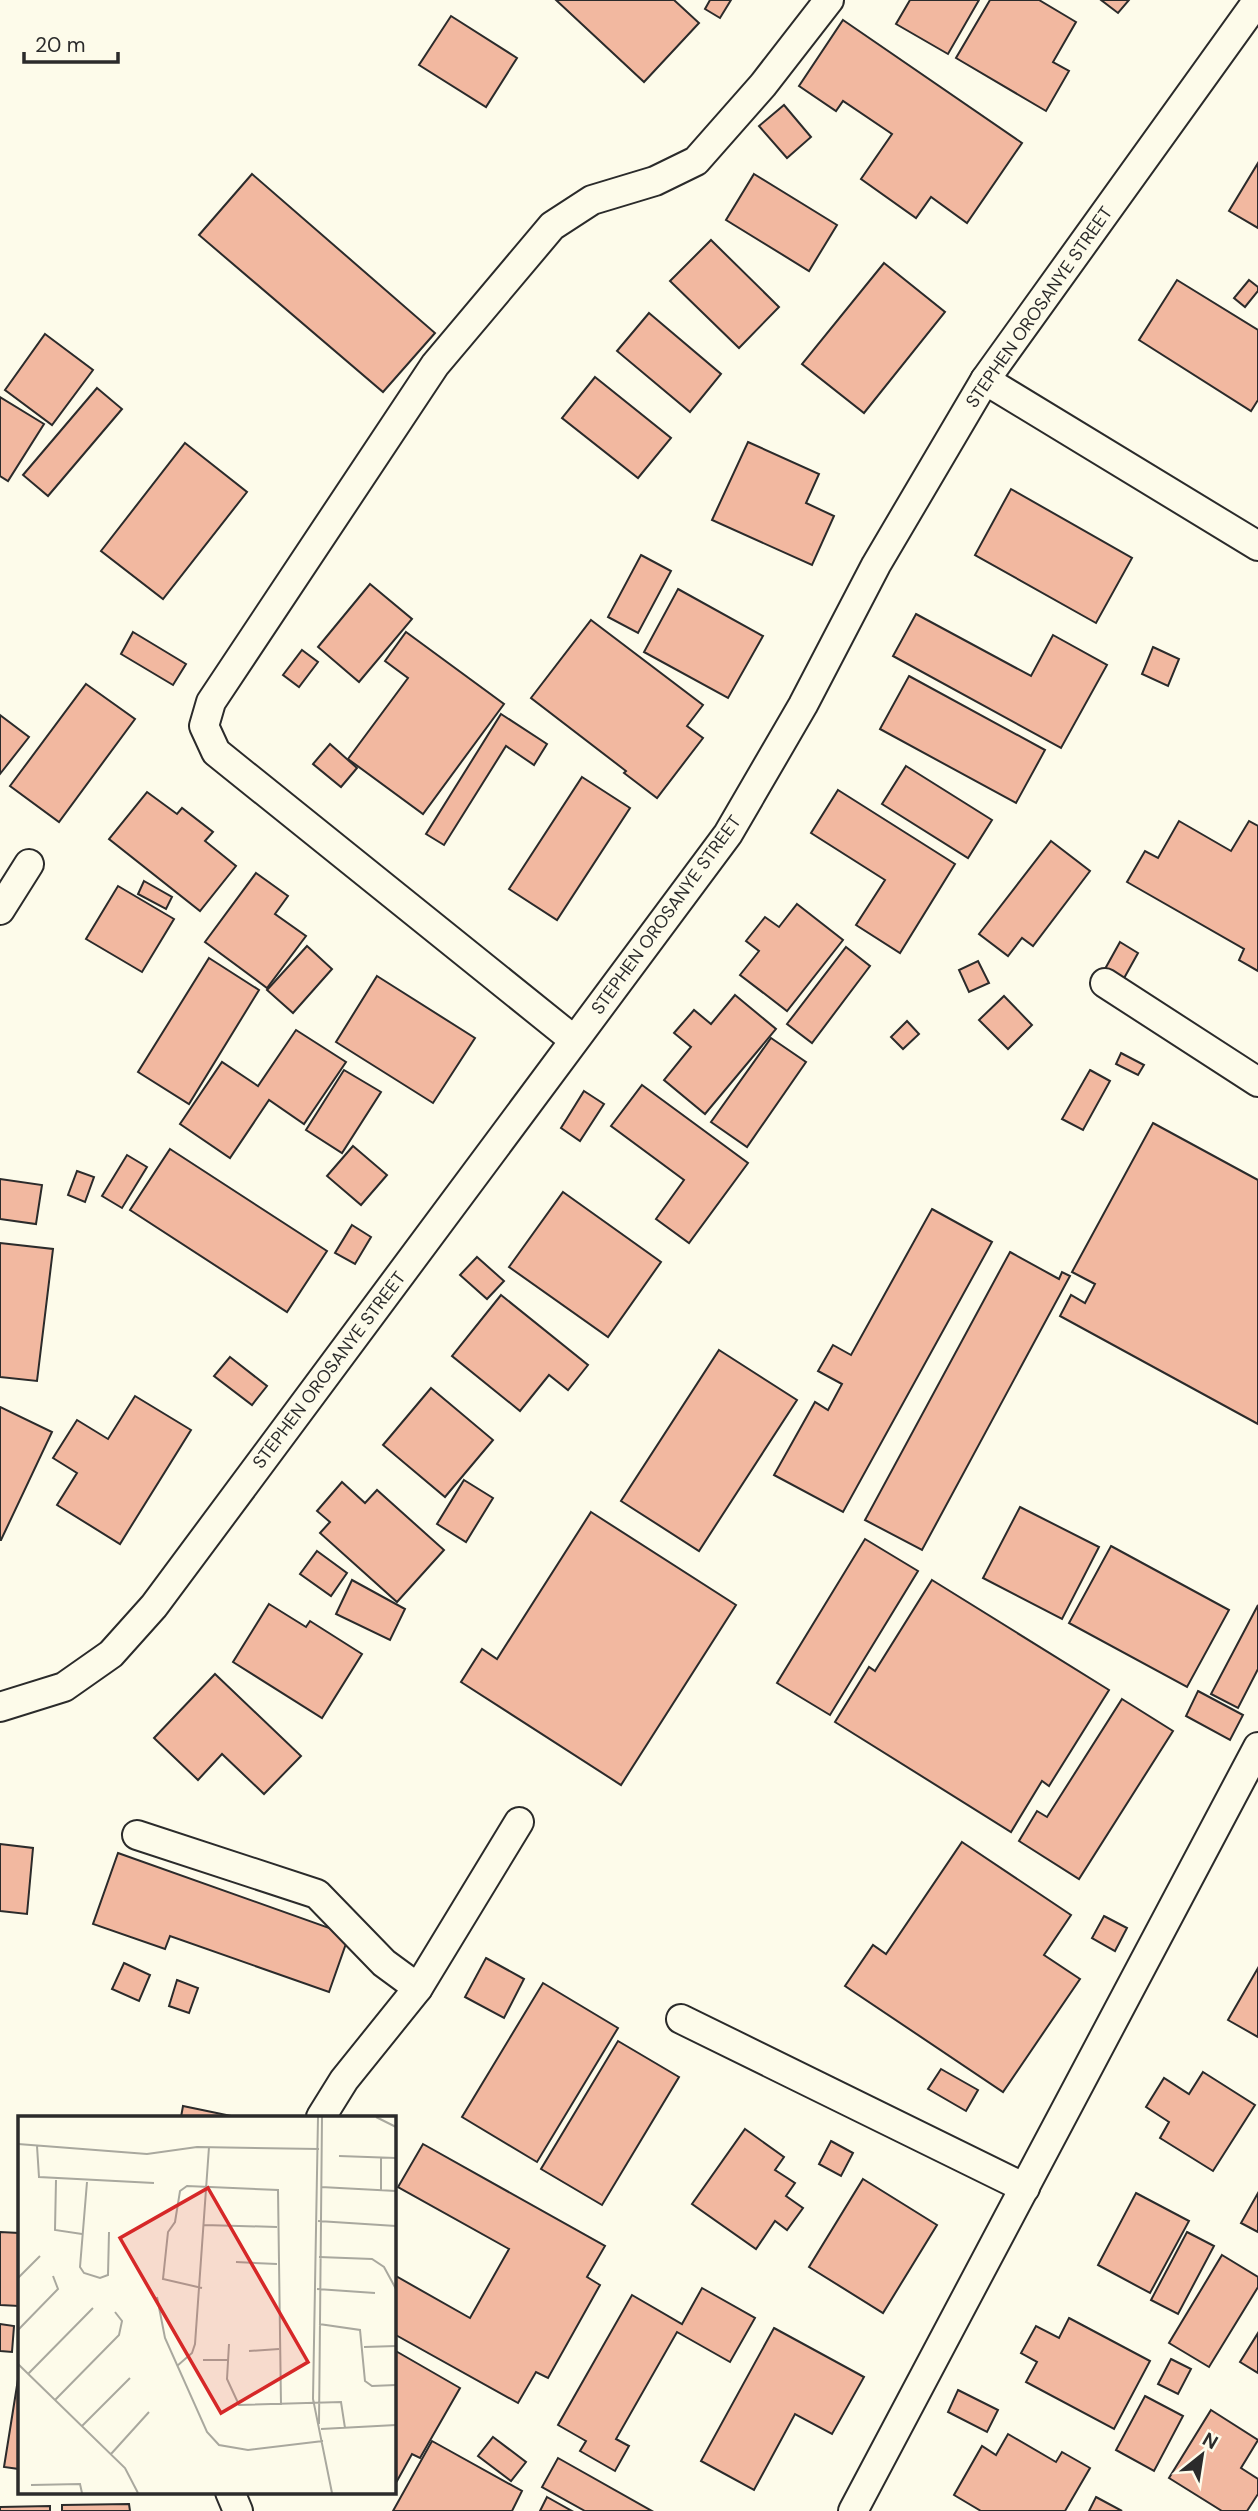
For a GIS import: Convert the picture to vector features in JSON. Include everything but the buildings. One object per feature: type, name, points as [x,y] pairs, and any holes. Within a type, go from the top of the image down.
[{"type":"street","points":[[574,1040],[216,752],[204,726],[211,702],[435,365],[552,226],[592,200],[655,181],[696,161],[763,85],[829,0]]},
{"type":"street","name":"STEPHEN OROSANYE STREET","points":[[0,1707],[64,1686],[111,1654],[154,1606],[728,834],[803,705],[876,565],[985,380],[1258,0]]},
{"type":"street","points":[[985,380],[1258,546]]},
{"type":"street","points":[[0,910],[29,864]]},
{"type":"street","points":[[1105,983],[1258,1082]]},
{"type":"street","points":[[853,2511],[1258,1747]]},
{"type":"street","points":[[322,2116],[344,2080],[418,1988],[519,1822]]},
{"type":"street","points":[[137,1836],[317,1894],[384,1963],[418,1988]]},
{"type":"street","points":[[681,2019],[1025,2188]]},
{"type":"street","points":[[231,2494],[238,2511]]}]
